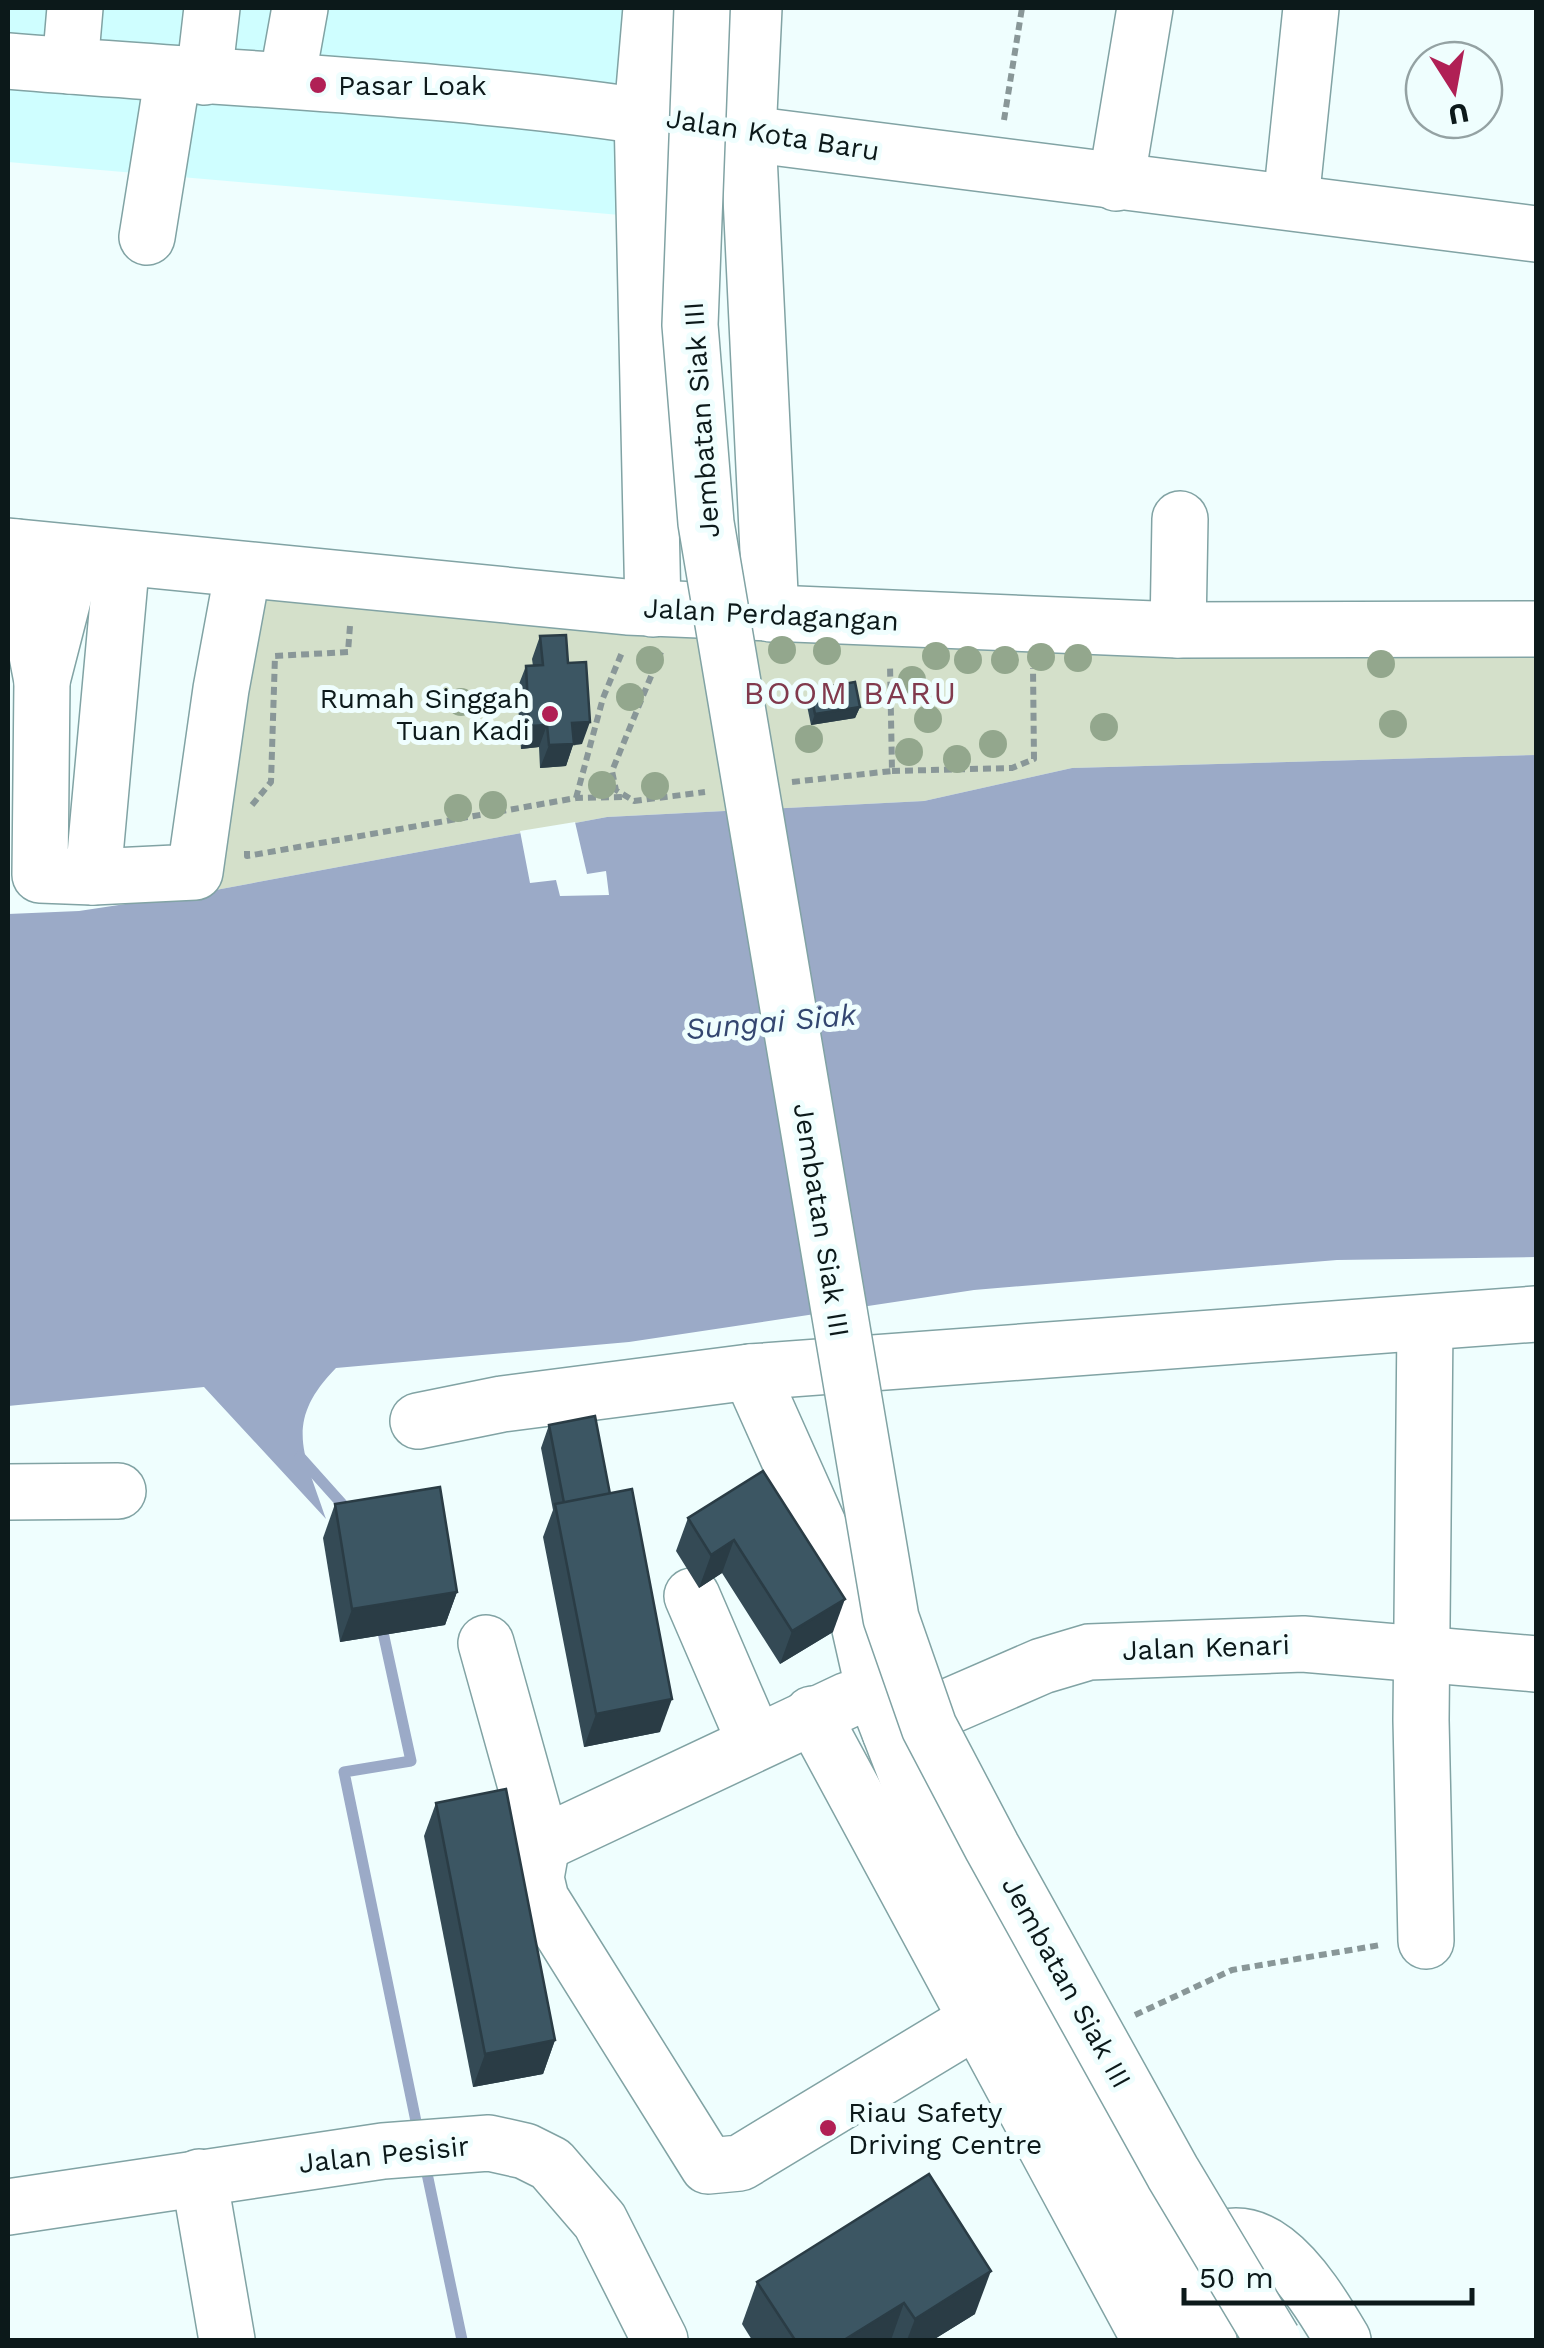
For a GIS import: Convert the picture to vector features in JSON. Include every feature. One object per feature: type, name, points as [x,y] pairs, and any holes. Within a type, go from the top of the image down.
[{"type":"street","points":[[70,66],[75,8]]},
{"type":"street","points":[[146,237],[188,76],[212,8]]},
{"type":"street","points":[[287,80],[300,8]]},
{"type":"street","points":[[639,625],[642,114],[651,8]]},
{"type":"street","name":"Jembatan Siak III","points":[[702,8],[690,325],[706,523],[891,1618],[929,1726],[992,1847],[1173,2174],[1272,2340]]},
{"type":"street","points":[[754,8],[748,134],[771,614]]},
{"type":"street","points":[[1116,183],[1145,8]]},
{"type":"street","points":[[1291,201],[1312,8]]},
{"type":"street","name":"Jalan Kota Baru","points":[[8,61],[287,80],[642,114],[748,134],[1536,234]]},
{"type":"street","points":[[1178,630],[1180,519]]},
{"type":"street","points":[[12,547],[42,681],[40,875],[93,877],[195,872],[221,689],[243,570]]},
{"type":"street","name":"Jalan Perdagangan","points":[[12,547],[243,570],[639,625],[771,614],[1178,630],[1536,629]]},
{"type":"street","points":[[42,681],[98,556]]},
{"type":"street","points":[[93,877],[98,556]]},
{"type":"street","points":[[418,1421],[502,1404],[750,1372],[1536,1314]]},
{"type":"street","points":[[1425,1324],[1426,1941]]},
{"type":"street","points":[[750,1372],[855,1607],[882,1711],[910,1784],[1208,2340]]},
{"type":"street","points":[[8,1492],[118,1491]]},
{"type":"street","points":[[692,1596],[754,1742]]},
{"type":"street","points":[[486,1643],[542,1844],[536,1878],[548,1915],[708,2166],[740,2163],[975,2021]]},
{"type":"street","name":"Jalan Kenari","points":[[542,1844],[812,1714],[882,1711],[1089,1652],[1303,1644],[1536,1664]]},
{"type":"street","points":[[812,1714],[1150,2340]]},
{"type":"street","name":"Jalan Pesisir","points":[[8,2207],[383,2151],[489,2143],[525,2151],[551,2164],[600,2221],[660,2340]]},
{"type":"street","points":[[199,2176],[227,2340]]},
{"type":"street","points":[[1172,2278],[1199,2249],[1223,2237],[1254,2237],[1289,2261],[1343,2340]]},
{"type":"path","points":[[997,166],[1022,8]]},
{"type":"path","points":[[576,798],[603,698],[639,625],[666,640],[612,770],[614,782]]},
{"type":"path","points":[[249,824],[250,807],[272,782],[275,656],[348,652],[350,626]]},
{"type":"path","points":[[892,771],[1012,768],[1034,759],[1033,663]]},
{"type":"path","points":[[248,840],[247,856],[576,798],[623,798]]},
{"type":"path","points":[[1124,2022],[1156,2001],[1232,1970],[1361,1947],[1426,1941]]},
{"type":"shaded area","name":"Pasar Loak","points":[[8,8],[634,8],[620,215],[8,162]]},
{"type":"green space","points":[[252,591],[1536,651],[1536,755],[1072,768],[924,801],[607,817],[205,892]]},
{"type":"water","name":"Sungai Siak","points":[[1536,755],[1536,1257],[1337,1260],[974,1290],[629,1342],[336,1368],[319,1388],[304,1423],[306,1458],[326,1519],[204,1387],[8,1406],[8,914],[79,911],[205,892],[607,817],[924,801],[1072,768]]},
{"type":"pier","points":[[575,822],[587,874],[606,871],[609,895],[560,896],[556,880],[530,883],[520,831]]},
{"type":"building","points":[[566,635],[568,663],[586,662],[590,722],[572,723],[574,744],[549,745],[547,725],[529,726],[526,666],[543,665],[540,636]]},
{"type":"building","points":[[855,682],[860,707],[815,714],[810,690]]},
{"type":"building","points":[[595,1416],[610,1494],[564,1503],[549,1425]]},
{"type":"building","points":[[763,1471],[845,1599],[792,1631],[734,1540],[711,1555],[688,1518]]},
{"type":"building","points":[[440,1487],[457,1592],[352,1609],[335,1504]]},
{"type":"building","points":[[632,1489],[672,1699],[596,1714],[555,1504]]},
{"type":"building","points":[[506,1789],[555,2040],[485,2054],[436,1803]]},
{"type":"building","points":[[929,2174],[991,2271],[915,2319],[904,2303],[844,2340],[795,2340],[757,2282]]},
{"type":"waterway","points":[[300,1457],[351,1514]]},
{"type":"waterway","points":[[381,1623],[411,1761],[344,1772],[419,2136]]},
{"type":"waterway","points":[[425,2164],[462,2340]]},
{"type":"place","name":"Pasar Loak","points":[[318,85]]},
{"type":"place","name":"Rumah Singgah Tuan Kadi","points":[[550,714]]},
{"type":"place","name":"Riau Safety Driving Centre","points":[[828,2128]]},
{"type":"district","name":"BOOM BARU","points":[[851,693]]}]
